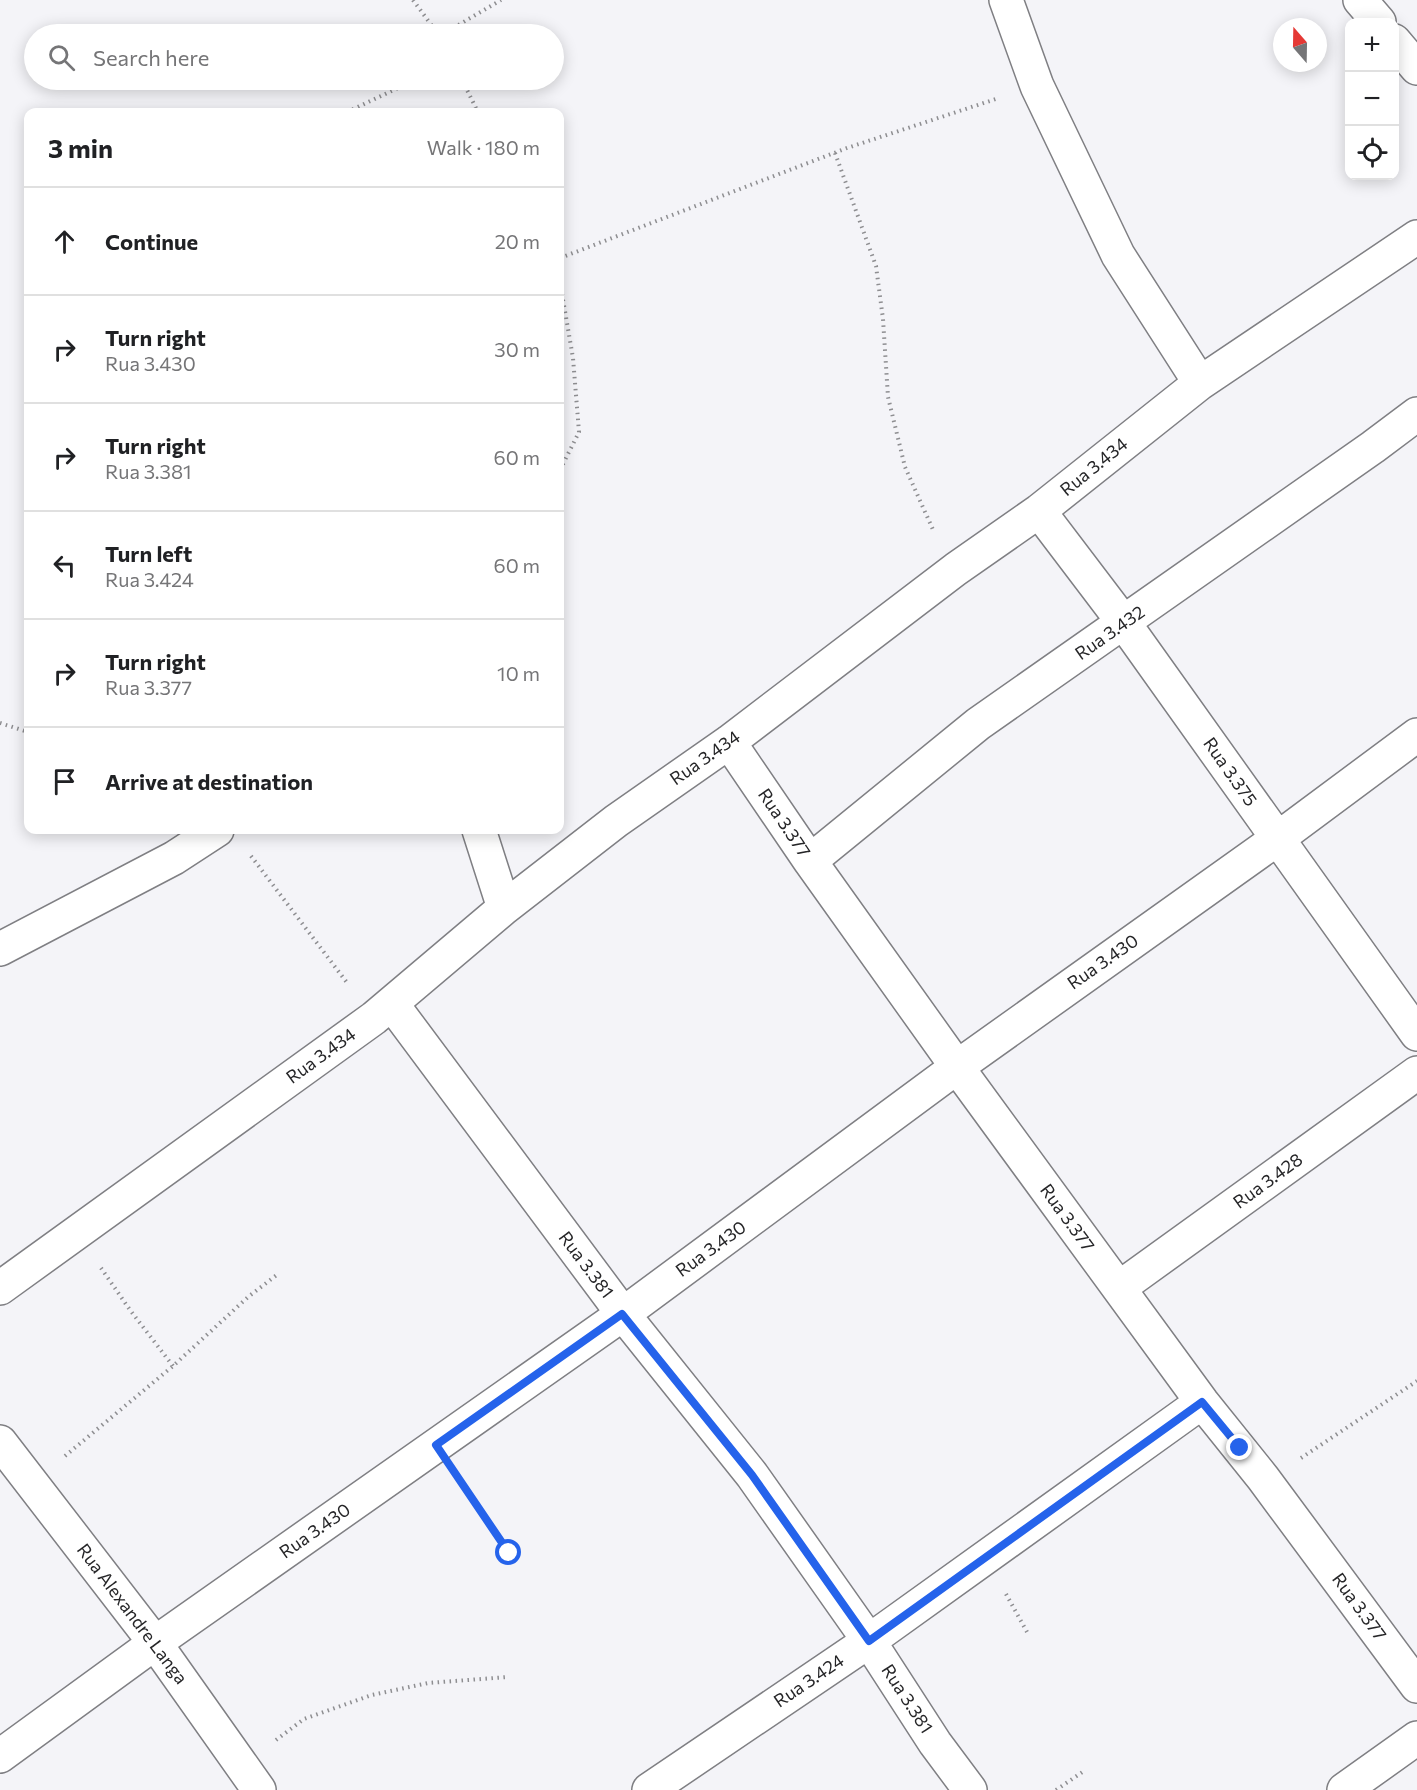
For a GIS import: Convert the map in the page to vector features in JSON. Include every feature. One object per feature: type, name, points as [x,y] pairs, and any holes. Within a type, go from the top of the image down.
[{"type":"street","points":[[1006,0],[1036,86],[1118,255],[1200,383]]},
{"type":"street","points":[[1360,0],[1376,18]]},
{"type":"street","points":[[1399,46],[1417,68]]},
{"type":"street","name":"Rua 3.434","points":[[0,1288],[383,1011],[504,908],[615,821],[729,742],[956,569],[1039,511],[1200,383],[1417,237]]},
{"type":"street","name":"Rua 3.432","points":[[810,861],[978,724],[1417,414]]},
{"type":"street","name":"Rua 3.375","points":[[1039,511],[1124,623],[1417,1034]]},
{"type":"street","name":"Rua 3.430","points":[[0,1756],[155,1643],[622,1314],[957,1067],[1277,839],[1417,735]]},
{"type":"street","name":"Rua 3.377","points":[[729,742],[810,861],[957,1067],[1202,1402],[1263,1478],[1417,1686]]},
{"type":"street","points":[[0,949],[174,858],[211,834]]},
{"type":"street","points":[[479,834],[504,908]]},
{"type":"street","name":"Rua 3.381","points":[[383,1011],[752,1475],[869,1641],[935,1743],[970,1790]]},
{"type":"street","name":"Rua 3.428","points":[[1119,1288],[1417,1073]]},
{"type":"street","name":"Rua 3.424","points":[[649,1790],[869,1641],[1202,1402]]},
{"type":"street","name":"Rua Alexandre Langa","points":[[0,1442],[155,1643],[250,1778]]},
{"type":"street","points":[[1344,1790],[1417,1738]]},
{"type":"path","points":[[413,0],[431,24]]},
{"type":"path","points":[[460,24],[501,0]]},
{"type":"path","points":[[564,256],[835,153],[1036,86]]},
{"type":"path","points":[[356,108],[394,90]]},
{"type":"path","points":[[467,90],[476,108]]},
{"type":"path","points":[[835,153],[876,266],[883,319],[888,398],[905,467],[939,543],[956,569]]},
{"type":"path","points":[[564,305],[573,358],[579,432],[564,462]]},
{"type":"path","points":[[0,723],[24,731]]},
{"type":"path","points":[[250,855],[284,898],[383,1011]]},
{"type":"path","points":[[75,1234],[173,1366]]},
{"type":"path","points":[[32,1483],[173,1366],[249,1297],[278,1274]]},
{"type":"path","points":[[1263,1478],[1288,1467],[1417,1381]]},
{"type":"path","points":[[436,1445],[509,1553]]},
{"type":"path","points":[[250,1778],[304,1719],[372,1695],[428,1683],[508,1677]]},
{"type":"path","points":[[1056,1790],[1084,1771]]},
{"type":"route","points":[[509,1553],[436,1445],[622,1314],[752,1475],[869,1641],[1202,1402],[1240,1448]]}]
